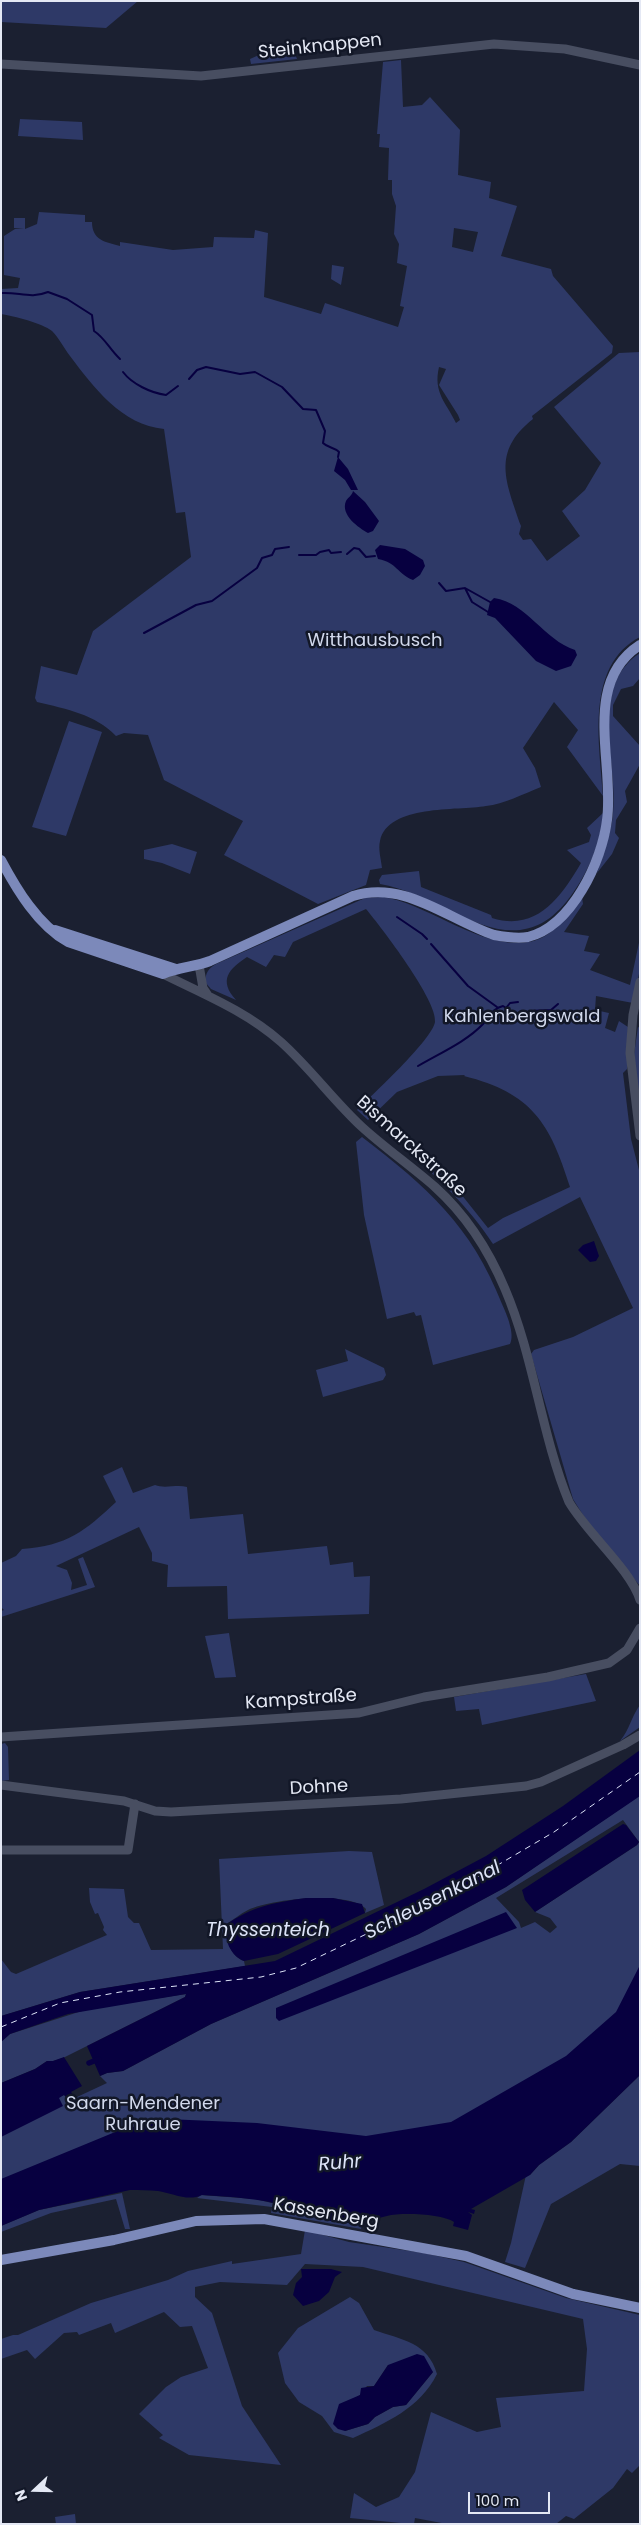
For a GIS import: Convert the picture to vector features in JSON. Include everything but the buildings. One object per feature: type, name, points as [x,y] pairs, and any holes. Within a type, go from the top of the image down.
[{"type":"main road","points":[[1,860],[23,897],[56,935],[68,942],[163,974],[176,969],[199,965],[353,896],[375,891],[400,893],[494,935],[510,938],[526,937],[552,925],[580,892],[603,842],[608,819],[604,727],[607,696],[616,671],[624,658],[640,645]]},
{"type":"main road","points":[[51,928],[176,969]]},
{"type":"main road","name":"Kassenberg","points":[[1,2260],[105,2242],[196,2221],[264,2219],[458,2254],[574,2294],[640,2308]]},
{"type":"street","name":"Steinknappen","points":[[1,64],[201,76],[494,44],[565,49],[640,65]]},
{"type":"street","points":[[199,965],[203,988],[208,994]]},
{"type":"street","name":"Bismarckstraße","points":[[163,974],[193,990],[208,994],[251,1020],[280,1042],[362,1127],[436,1188],[461,1215],[494,1266],[513,1311],[569,1502],[581,1522],[633,1584],[640,1600]]},
{"type":"street","points":[[640,982],[633,1016],[630,1053],[640,1136]]},
{"type":"street","name":"Kampstraße","points":[[1,1738],[341,1715],[378,1709],[424,1696],[503,1685],[598,1666],[622,1655],[635,1640],[640,1628]]},
{"type":"street","name":"Dohne","points":[[1,1785],[124,1800],[155,1811],[187,1812],[400,1799],[516,1787],[541,1782],[630,1742],[640,1735]]},
{"type":"street","points":[[1,1850],[128,1850],[135,1804]]},
{"type":"green space","points":[[1,1],[138,1],[106,28],[1,22]]},
{"type":"green space","points":[[290,41],[297,59],[251,64],[250,59]]},
{"type":"green space","name":"Witthausbusch","points":[[401,60],[403,107],[422,105],[430,97],[460,130],[458,175],[491,182],[489,198],[517,206],[501,256],[551,269],[553,276],[613,346],[612,353],[532,416],[533,419],[511,443],[507,456],[507,482],[521,526],[519,534],[523,540],[531,539],[547,561],[580,536],[562,511],[585,490],[601,463],[554,407],[619,353],[640,352],[640,637],[622,650],[610,667],[603,687],[599,709],[599,731],[603,796],[567,747],[578,730],[554,702],[523,748],[535,768],[541,787],[493,805],[425,812],[409,815],[396,821],[386,829],[380,841],[379,851],[382,868],[370,870],[366,885],[318,904],[224,855],[243,821],[164,780],[148,735],[124,733],[116,736],[99,722],[89,717],[37,702],[35,698],[41,666],[77,675],[93,631],[191,557],[185,512],[176,513],[164,429],[149,426],[135,420],[122,413],[110,403],[89,380],[52,331],[20,318],[1,314],[1,289],[18,288],[20,278],[4,275],[4,236],[15,229],[24,229],[14,228],[14,218],[25,218],[25,229],[37,224],[39,212],[85,215],[85,222],[92,222],[94,233],[100,239],[120,246],[120,242],[173,250],[213,247],[214,237],[254,238],[255,230],[268,233],[264,297],[321,314],[325,303],[398,327],[404,307],[400,306],[407,266],[397,263],[399,244],[394,234],[396,206],[392,194],[392,180],[388,180],[389,148],[379,147],[380,134],[377,134],[383,62]],"holes":[[[454,228],[478,232],[473,252],[452,247]],[[439,367],[446,369],[439,385],[458,415],[460,420],[456,423],[439,391],[438,384]]]},
{"type":"green space","points":[[20,119],[82,122],[83,140],[18,136]]},
{"type":"green space","points":[[332,265],[344,267],[341,285],[331,279]]},
{"type":"green space","points":[[640,653],[640,678],[633,686],[621,689],[613,705],[613,716],[640,746],[640,764],[625,791],[627,802],[616,820],[615,833],[619,838],[612,854],[597,873],[609,836],[613,814],[614,794],[609,728],[610,706],[614,685],[624,668]]},
{"type":"green space","points":[[69,721],[102,732],[66,836],[32,827]]},
{"type":"green space","points":[[603,813],[600,835],[588,868],[577,888],[548,919],[526,929],[503,930],[479,924],[405,891],[380,884],[379,880],[382,875],[419,871],[421,887],[491,915],[492,918],[508,921],[522,920],[535,916],[556,899],[581,863],[567,850],[589,842],[591,835],[587,828]]},
{"type":"green space","points":[[172,844],[197,852],[190,874],[162,863],[144,859],[144,850]]},
{"type":"green space","name":"Kahlenbergswald","points":[[383,897],[402,902],[486,937],[506,942],[526,942],[545,936],[556,928],[582,897],[583,904],[564,932],[589,936],[584,951],[600,954],[590,970],[630,985],[640,938],[640,969],[633,1003],[596,996],[595,1010],[609,1013],[605,1028],[615,1032],[619,1021],[628,1027],[627,1069],[623,1073],[631,1139],[640,1174],[640,1586],[588,1523],[573,1499],[531,1354],[534,1350],[573,1337],[633,1308],[580,1197],[493,1244],[453,1194],[406,1150],[408,1148],[453,1184],[488,1228],[503,1218],[570,1187],[555,1145],[546,1128],[522,1102],[487,1083],[465,1075],[438,1076],[397,1092],[368,1120],[357,1110],[413,1054],[424,1041],[435,1022],[434,1012],[428,998],[407,964],[366,909],[293,942],[285,957],[274,955],[266,967],[247,957],[235,966],[228,976],[228,987],[236,1000],[211,989],[205,982],[208,971],[216,964],[365,898]]},
{"type":"green space","points":[[638,1027],[640,1028],[640,1107],[634,1054]]},
{"type":"green space","points":[[362,1137],[427,1191],[461,1230],[490,1276],[504,1308],[512,1335],[510,1344],[433,1365],[421,1315],[416,1316],[414,1312],[387,1319],[364,1215],[356,1142]]},
{"type":"green space","points":[[345,1349],[384,1368],[386,1375],[383,1380],[323,1397],[316,1370],[348,1361]]},
{"type":"green space","points":[[122,1467],[133,1493],[155,1485],[187,1487],[190,1519],[243,1514],[248,1554],[327,1546],[330,1565],[353,1562],[354,1577],[370,1576],[369,1614],[228,1619],[227,1586],[167,1587],[168,1565],[152,1561],[152,1553],[139,1527],[56,1566],[67,1570],[72,1583],[71,1590],[87,1585],[78,1559],[83,1557],[95,1587],[1,1617],[1,1611],[4,1610],[1,1607],[1,1563],[16,1556],[22,1549],[63,1540],[95,1521],[116,1502],[103,1476]]},
{"type":"green space","points":[[229,1633],[236,1677],[215,1678],[205,1636]]},
{"type":"green space","points":[[586,1674],[596,1701],[482,1725],[479,1709],[456,1711],[454,1697]]},
{"type":"green space","points":[[640,1705],[640,1727],[620,1741],[634,1714]]},
{"type":"green space","points":[[5,1743],[8,1747],[9,1780],[1,1781],[1,1744]]},
{"type":"green space","name":"Saarn-Mendener Ruhraue","points":[[640,1795],[640,2035],[557,2105],[299,2171],[1,2204],[1,2117],[64,2095],[67,2098],[77,2097],[107,2083],[100,2076],[123,2071],[211,2024],[419,1934],[506,1887]],"holes":[[[623,1820],[639,1842],[535,1912],[550,1918],[557,1927],[550,1933],[535,1922],[521,1928],[519,1922],[496,1898]]]},
{"type":"green space","points":[[349,1851],[372,1852],[384,1905],[365,1913],[366,1909],[357,1903],[327,1898],[291,1900],[259,1906],[245,1912],[225,1925],[226,1935],[232,1951],[239,1959],[244,1961],[245,1966],[80,1992],[1,2016],[1,1959],[11,1972],[16,1974],[107,1935],[103,1930],[104,1927],[98,1913],[95,1914],[90,1902],[89,1888],[124,1889],[128,1917],[134,1923],[139,1923],[151,1950],[223,1949],[219,1859]]},
{"type":"green space","points":[[186,1994],[185,1997],[63,2058],[47,2061],[35,2069],[1,2083],[1,2042],[10,2034],[88,2009]]},
{"type":"green space","points":[[640,2075],[640,2166],[620,2164],[551,2204],[525,2268],[505,2262],[526,2175],[530,2175],[539,2165],[571,2142]]},
{"type":"green space","points":[[122,2193],[130,2229],[125,2229],[116,2199],[51,2213],[1,2232],[1,2226],[39,2210]]},
{"type":"green space","points":[[201,2195],[255,2199],[289,2207],[316,2218],[347,2223],[363,2223],[361,2229],[271,2213],[272,2207],[197,2198]]},
{"type":"green space","points":[[305,2230],[349,2242],[424,2253],[464,2262],[566,2298],[640,2315],[640,2465],[632,2473],[627,2469],[613,2488],[574,2519],[566,2516],[556,2524],[447,2524],[415,2518],[414,2524],[411,2524],[350,2518],[354,2493],[376,2507],[399,2497],[415,2472],[431,2412],[477,2432],[501,2427],[496,2398],[584,2391],[587,2349],[583,2319],[363,2267],[305,2264],[287,2285],[220,2282],[195,2287],[195,2297],[212,2313],[242,2406],[281,2465],[189,2455],[159,2438],[163,2435],[139,2414],[166,2387],[181,2377],[208,2368],[192,2326],[180,2327],[164,2312],[115,2333],[111,2323],[79,2335],[77,2332],[64,2333],[35,2359],[27,2350],[1,2359],[1,2339],[18,2335],[91,2303],[168,2280],[188,2271],[232,2261],[232,2264],[301,2254]]},
{"type":"green space","points":[[350,2297],[359,2303],[374,2330],[413,2344],[427,2355],[433,2363],[437,2374],[430,2386],[412,2405],[390,2420],[353,2438],[334,2432],[322,2416],[299,2402],[285,2383],[278,2353],[298,2328]],"holes":[[[388,2365],[433,2372],[406,2405],[393,2407],[375,2417],[368,2424],[345,2431],[354,2399],[367,2386],[374,2386]]]},
{"type":"green space","points":[[75,2514],[76,2524],[56,2524],[55,2517]]},
{"type":"water","points":[[338,457],[348,469],[358,490],[351,490],[345,480],[334,471]]},
{"type":"water","points":[[353,491],[365,502],[379,521],[373,531],[368,533],[364,531],[348,516],[345,506],[346,501]]},
{"type":"water","points":[[380,545],[405,549],[423,560],[425,566],[420,575],[413,580],[390,563],[378,559],[375,550]]},
{"type":"water","points":[[494,598],[506,601],[516,607],[554,638],[575,650],[577,655],[571,666],[556,671],[536,661],[495,618],[487,615],[490,602]]},
{"type":"water","points":[[594,1241],[599,1256],[596,1261],[590,1262],[578,1250],[583,1245]]},
{"type":"water","name":"Schleusenkanal","points":[[640,1750],[640,1796],[506,1887],[419,1934],[211,2024],[123,2071],[100,2076],[87,2046],[185,1997],[186,1994],[68,2014],[10,2034],[1,2042],[1,2016],[80,1992],[275,1961],[424,1889],[486,1856],[563,1806]]},
{"type":"water","points":[[623,1824],[626,1825],[639,1842],[637,1845],[535,1912],[525,1900],[522,1890]]},
{"type":"water","name":"Thyssenteich","points":[[306,1898],[333,1898],[362,1904],[365,1913],[278,1954],[244,1961],[235,1955],[227,1941],[226,1925],[244,1914],[264,1906]]},
{"type":"water","points":[[506,1912],[517,1928],[279,2021],[276,2018],[276,2008]]},
{"type":"water","name":"Ruhr","points":[[640,1965],[640,2075],[571,2142],[539,2165],[530,2175],[471,2209],[475,2210],[474,2214],[468,2212],[472,2215],[468,2230],[453,2226],[454,2222],[441,2217],[412,2214],[394,2215],[362,2222],[346,2223],[324,2219],[295,2209],[256,2200],[202,2195],[191,2198],[158,2191],[137,2190],[39,2210],[1,2226],[1,2179],[120,2130],[167,2119],[257,2123],[366,2136],[451,2122],[566,2056],[616,2012]]},
{"type":"water","points":[[64,2057],[82,2086],[71,2092],[75,2097],[68,2099],[64,2095],[59,2098],[63,2106],[1,2137],[1,2083],[35,2069],[47,2061]]},
{"type":"water","points":[[301,2269],[331,2269],[342,2272],[335,2277],[329,2292],[319,2301],[303,2306],[293,2295],[296,2283],[302,2277]]},
{"type":"water","points":[[417,2354],[424,2356],[433,2372],[406,2405],[393,2407],[375,2417],[368,2424],[345,2431],[338,2429],[333,2424],[339,2404],[360,2395],[361,2388],[374,2386],[388,2365]]},
{"type":"waterway","points":[[2,293],[36,295],[48,292],[67,299],[92,315],[94,331],[120,359]]},
{"type":"waterway","points":[[189,379],[197,370],[206,367],[240,374],[255,372],[282,387],[303,409],[316,410],[325,431],[323,443],[339,452],[338,457]]},
{"type":"waterway","points":[[123,372],[137,384],[160,394],[166,395],[178,386]]},
{"type":"waterway","points":[[144,633],[196,605],[212,601],[257,568],[262,558],[272,555],[275,549],[289,547]]},
{"type":"waterway","points":[[347,554],[354,548],[359,549],[366,557],[375,556]]},
{"type":"waterway","points":[[299,555],[316,555],[329,550],[331,553],[341,552]]},
{"type":"waterway","points":[[439,583],[446,591],[465,588],[490,602]]},
{"type":"waterway","points":[[465,588],[472,602],[488,612]]},
{"type":"waterway","points":[[397,917],[427,939]]},
{"type":"waterway","points":[[431,944],[468,986],[497,1007]]},
{"type":"waterway","points":[[418,1066],[469,1036],[496,1009],[503,1006],[506,1008],[510,1003],[518,1002]]},
{"type":"waterway","points":[[530,1011],[551,1010],[558,1004]]},
{"type":"waterway","points":[[89,2063],[99,2059]]},
{"type":"ferry route","points":[[1,2027],[60,2003],[120,1992],[261,1977],[296,1968],[445,1896],[554,1832],[640,1772]]}]
